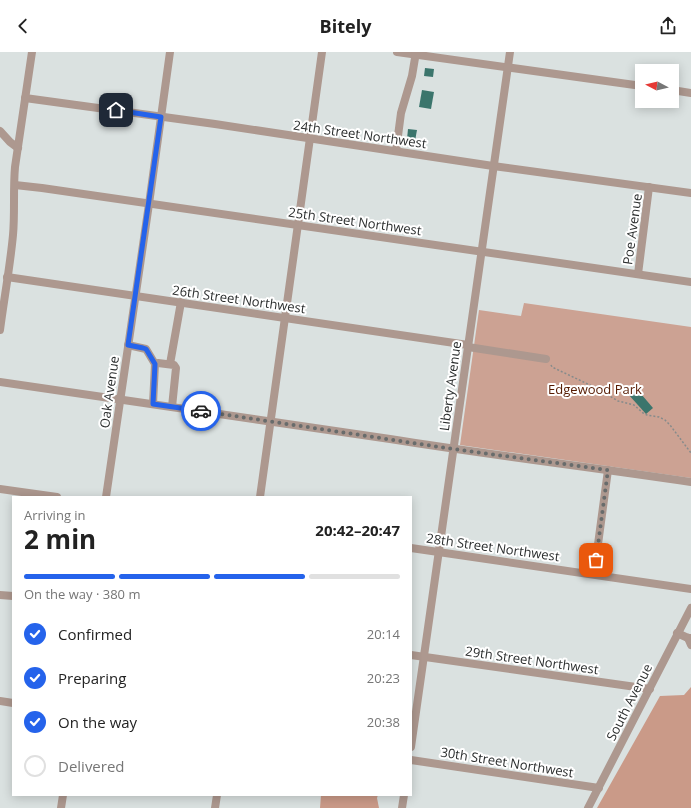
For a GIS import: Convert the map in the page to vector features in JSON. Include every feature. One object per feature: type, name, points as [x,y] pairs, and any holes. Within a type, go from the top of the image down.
[{"type":"street","points":[[0,330],[13,235],[18,148],[32,52]]},
{"type":"street","name":"Oak Avenue","points":[[106,496],[170,52]]},
{"type":"street","points":[[260,496],[322,52]]},
{"type":"street","points":[[397,52],[415,53],[635,85]]},
{"type":"street","name":"Liberty Avenue","points":[[412,739],[510,52]]},
{"type":"street","points":[[396,151],[401,113],[412,76],[415,53]]},
{"type":"street","points":[[679,91],[691,93]]},
{"type":"street","name":"24th Street Northwest","points":[[25,98],[493,166],[525,169],[691,193]]},
{"type":"street","points":[[0,131],[18,148]]},
{"type":"street","name":"25th Street Northwest","points":[[15,185],[691,282]]},
{"type":"street","name":"Poe Avenue","points":[[638,274],[650,187]]},
{"type":"street","name":"26th Street Northwest","points":[[7,277],[181,302],[546,359]]},
{"type":"street","points":[[170,364],[181,302]]},
{"type":"street","points":[[128,345],[146,349],[155,364],[153,404]]},
{"type":"street","points":[[155,364],[170,364],[174,365],[176,368],[172,407]]},
{"type":"street","points":[[0,382],[453,449],[691,482]]},
{"type":"street","points":[[594,574],[608,470]]},
{"type":"street","points":[[0,489],[50,496]]},
{"type":"street","name":"28th Street Northwest","points":[[412,548],[691,589]]},
{"type":"street","points":[[0,595],[12,596]]},
{"type":"street","name":"South Avenue","points":[[588,808],[691,608]]},
{"type":"street","points":[[678,633],[690,640]]},
{"type":"street","name":"29th Street Northwest","points":[[412,655],[650,689]]},
{"type":"street","points":[[0,701],[12,703]]},
{"type":"street","name":"30th Street Northwest","points":[[412,760],[598,788]]},
{"type":"street","points":[[61,808],[63,796]]},
{"type":"street","points":[[215,808],[217,796]]},
{"type":"street","points":[[402,808],[404,796]]},
{"type":"path","points":[[546,359],[552,367],[594,387],[618,401],[634,405],[646,415],[659,417],[665,420],[691,453]]},
{"type":"green space","name":"Edgewood Park","points":[[524,303],[691,327],[691,478],[460,445],[479,310],[521,316]]},
{"type":"shaded area","points":[[691,687],[691,808],[597,808],[660,696],[684,695]]},
{"type":"shaded area","points":[[321,796],[378,796],[379,808],[320,808]]},
{"type":"building","points":[[425,68],[434,69],[433,77],[424,76]]},
{"type":"building","points":[[422,90],[434,92],[431,109],[419,107]]},
{"type":"building","points":[[408,129],[417,130],[415,141],[407,139]]},
{"type":"building","points":[[636,388],[653,408],[646,414],[628,394]]},
{"type":"way so far","points":[[201,411],[453,449],[608,470],[596,560]]},
{"type":"route","points":[[116,110],[161,117],[128,345],[146,349],[155,364],[153,404],[201,411]]}]
